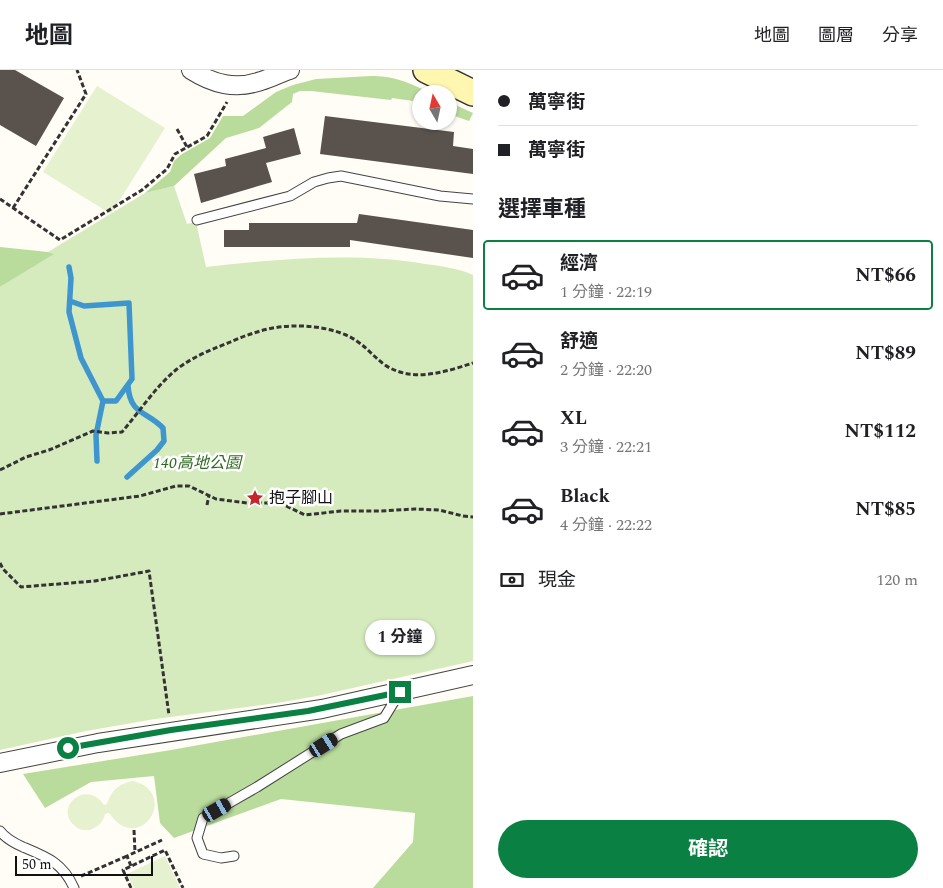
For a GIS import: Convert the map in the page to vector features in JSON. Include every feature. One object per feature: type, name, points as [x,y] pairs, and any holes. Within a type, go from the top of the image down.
[{"type":"main road","points":[[426,70],[473,93]]},
{"type":"street","points":[[191,70],[204,78],[236,86],[262,81],[290,70]]},
{"type":"street","points":[[0,763],[90,744],[171,730],[298,713],[473,675]]},
{"type":"lane","points":[[197,220],[290,196],[314,182],[341,176],[424,193],[473,199]]},
{"type":"lane","points":[[234,856],[221,858],[203,854],[197,838],[204,818],[341,734],[384,718],[400,692]]},
{"type":"lane","points":[[0,831],[8,840],[50,859],[61,867],[73,884]]},
{"type":"path","points":[[13,208],[86,94],[77,70]]},
{"type":"path","points":[[0,199],[61,242],[142,190],[166,169],[175,154],[207,136],[236,86]]},
{"type":"path","points":[[177,129],[186,147]]},
{"type":"path","points":[[0,470],[26,457],[49,450],[93,431],[122,432],[162,383],[178,368],[206,351],[258,331],[290,327],[328,329],[360,342],[385,365],[404,374],[421,375],[454,370],[473,363]]},
{"type":"path","points":[[0,514],[140,496],[176,486],[189,486],[216,499],[247,503],[280,503],[305,515],[341,511],[380,512],[415,509],[439,510],[473,517]]},
{"type":"path","points":[[206,505],[209,495]]},
{"type":"path","points":[[0,563],[3,569],[21,587],[95,581],[149,571],[171,730]]},
{"type":"path","points":[[134,830],[135,852]]},
{"type":"path","points":[[73,884],[162,840]]},
{"type":"path","points":[[131,888],[123,870],[165,850],[183,888]]},
{"type":"path","points":[[127,856],[131,866]]},
{"type":"green space","points":[[387,77],[413,85],[412,101],[300,91],[293,94],[292,102],[259,128],[226,138],[174,186],[145,193],[170,172],[174,161],[182,154],[210,138],[223,116],[243,116],[276,92],[316,79]]},
{"type":"green space","points":[[97,86],[165,128],[111,214],[43,172]]},
{"type":"green space","points":[[458,106],[473,113],[469,121],[458,117]]},
{"type":"green space","name":"140高地公園","points":[[174,186],[187,224],[196,222],[206,267],[288,259],[371,258],[443,267],[473,275],[473,661],[317,696],[155,719],[86,731],[0,750],[0,287],[53,254],[48,252],[145,193]]},
{"type":"green space","points":[[0,247],[48,252],[54,254],[0,287]]},
{"type":"green space","points":[[473,696],[473,888],[373,888],[413,842],[415,813],[281,799],[174,838],[160,823],[154,776],[91,782],[45,808],[23,774],[171,750]]},
{"type":"green space","points":[[133,781],[147,788],[154,797],[154,808],[150,818],[142,825],[132,828],[121,825],[109,813],[105,814],[101,822],[95,827],[90,830],[84,830],[77,827],[69,819],[68,811],[74,799],[81,795],[89,794],[97,797],[104,805],[107,804],[116,788]]},
{"type":"green space","points":[[165,856],[180,888],[134,888],[127,874]]},
{"type":"building","points":[[0,70],[15,70],[64,98],[36,146],[0,125]]},
{"type":"building","points":[[325,116],[412,127],[412,130],[454,132],[453,146],[473,149],[473,174],[320,154]]},
{"type":"building","points":[[294,128],[301,154],[266,163],[272,182],[201,203],[194,174],[226,166],[225,159],[266,148],[263,137]]},
{"type":"building","points":[[359,214],[473,230],[473,258],[350,240],[350,247],[224,247],[224,230],[249,230],[249,223],[357,223]]},
{"type":"waterway","points":[[69,267],[71,278],[69,312],[81,358],[103,401],[116,401],[132,379],[129,303],[84,306],[70,301]]},
{"type":"waterway","points":[[127,477],[157,450],[164,441],[163,428],[136,408],[129,395],[128,386]]},
{"type":"waterway","points":[[97,461],[96,435],[103,401]]},
{"type":"place","name":"抱子腳山","points":[[255,498]]},
{"type":"route","points":[[68,748],[171,730],[282,716],[400,692]]}]
